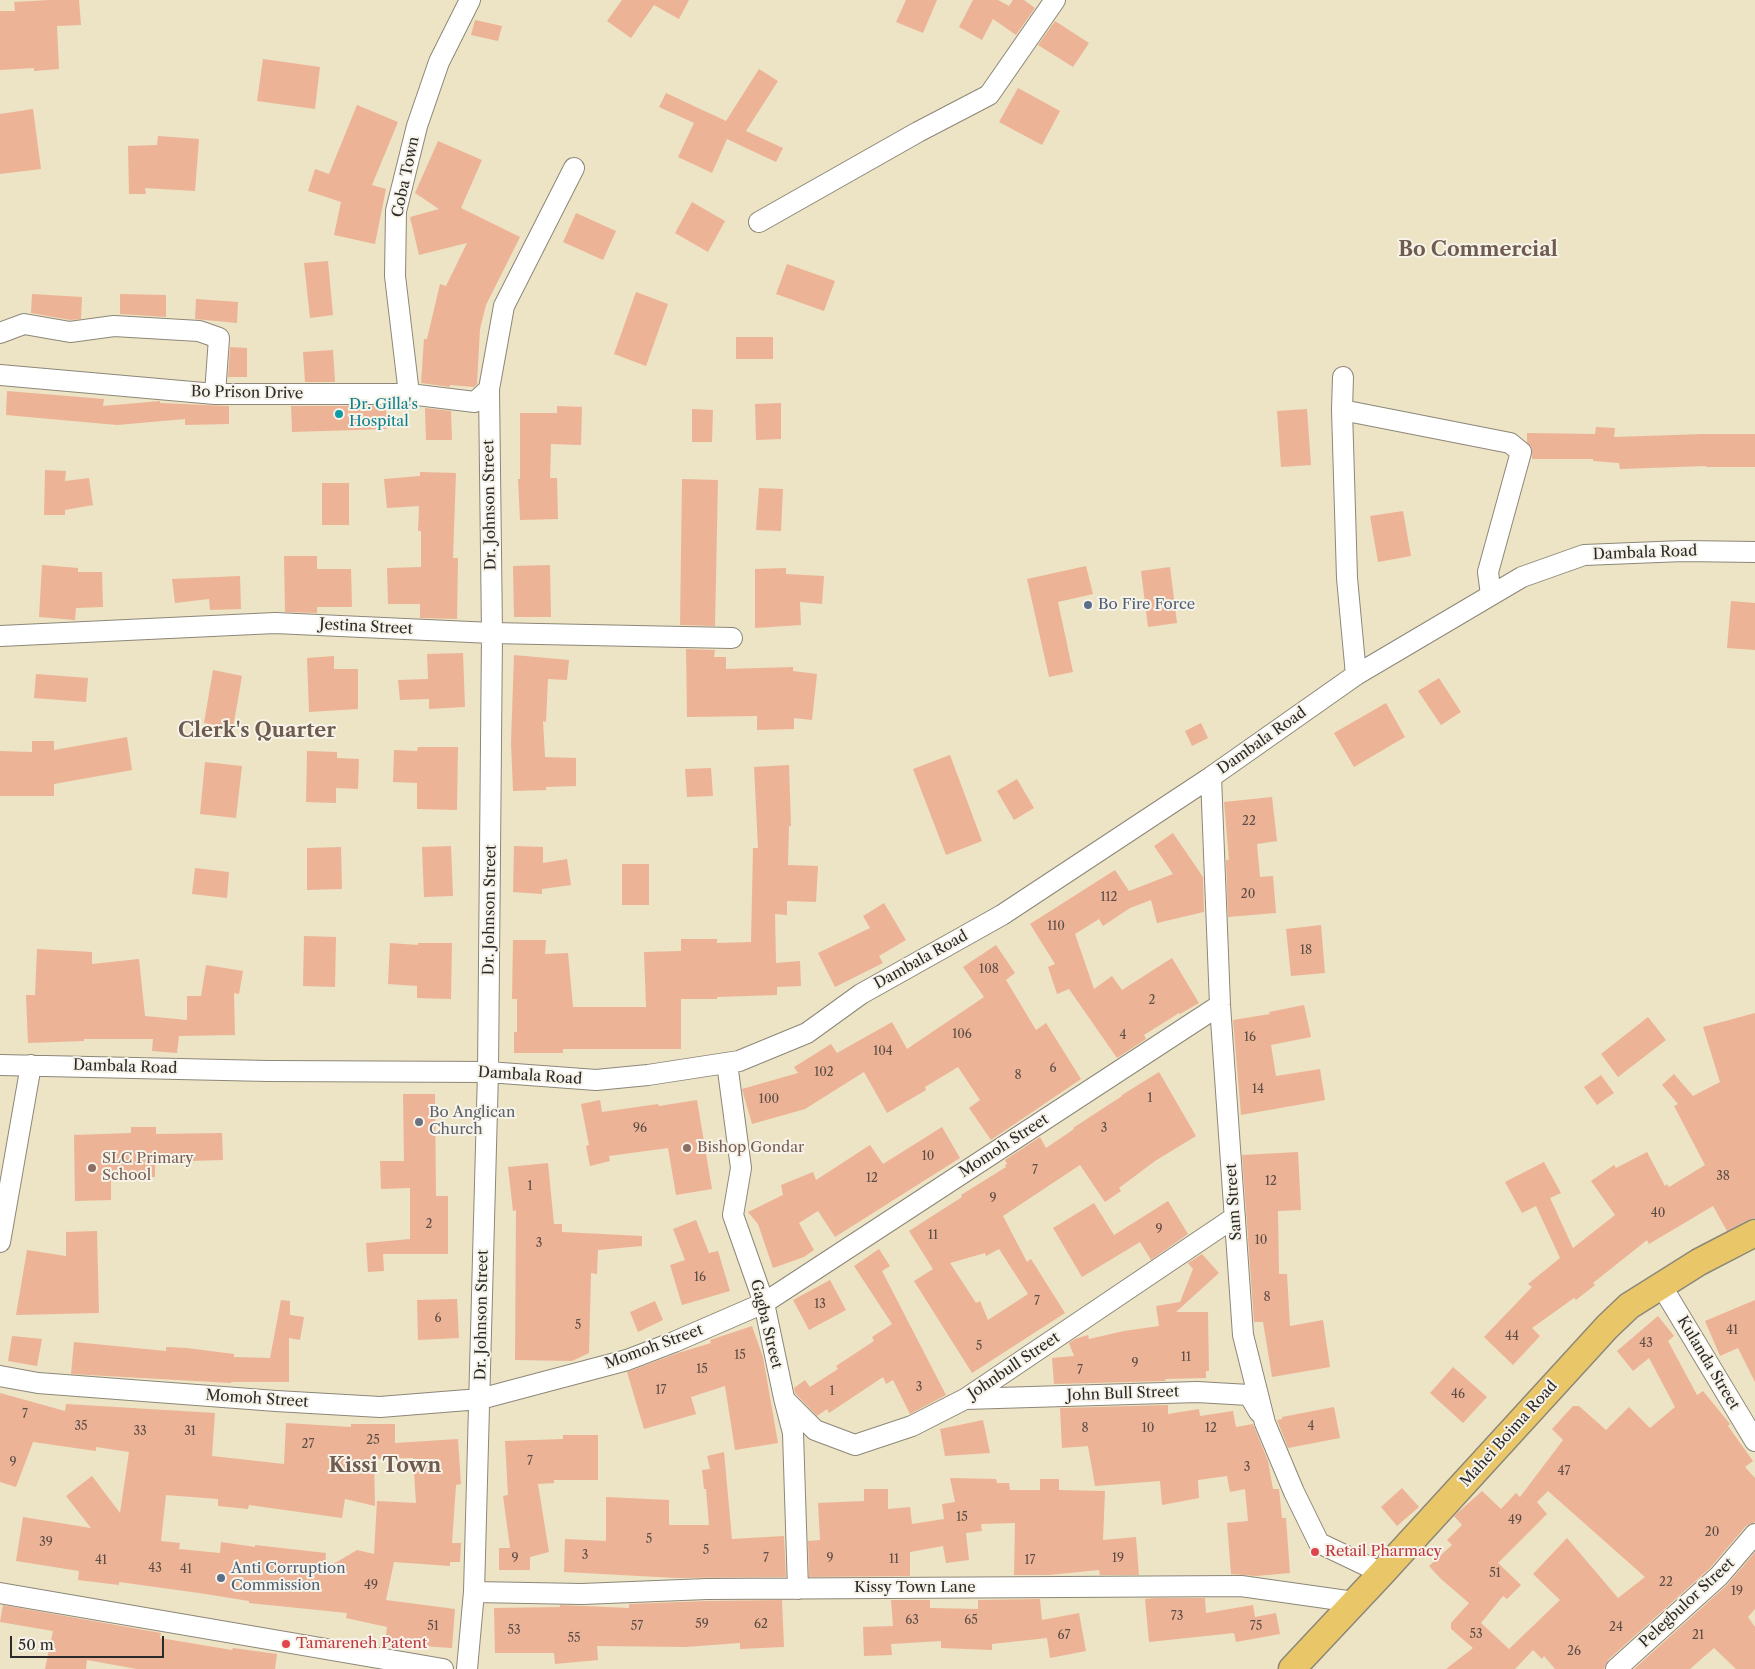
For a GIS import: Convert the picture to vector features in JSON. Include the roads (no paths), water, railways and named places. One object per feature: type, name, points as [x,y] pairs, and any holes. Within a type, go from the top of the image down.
[{"type":"main road","name":"Mahei Boima Road","points":[[1292,1669],[1607,1327],[1629,1306],[1661,1284],[1755,1233]]},
{"type":"street","name":"Coba Town","points":[[410,394],[395,276],[396,211],[417,126],[439,62],[470,0]]},
{"type":"street","points":[[759,222],[918,132],[989,95],[1055,0]]},
{"type":"street","name":"Dr. Johnson Street","points":[[467,1669],[474,1592],[488,1072],[492,633],[489,389],[504,306],[574,168]]},
{"type":"street","points":[[0,333],[24,324],[70,332],[114,326],[199,331],[219,338],[215,394]]},
{"type":"street","name":"Bo Prison Drive","points":[[0,375],[215,394],[410,394],[475,402],[489,389]]},
{"type":"street","points":[[1343,376],[1342,410],[1346,578],[1356,675]]},
{"type":"street","points":[[1342,410],[1510,443],[1521,452],[1488,572],[1491,595]]},
{"type":"street","name":"Dambala Road","points":[[0,1065],[268,1071],[488,1072],[596,1080],[648,1075],[739,1061],[807,1033],[861,994],[1002,915],[1211,777],[1356,675],[1522,577],[1584,555],[1683,551],[1755,552]]},
{"type":"street","name":"Jestina Street","points":[[0,636],[275,623],[492,633],[732,638]]},
{"type":"street","name":"Sam Street","points":[[1211,777],[1220,1005],[1243,1335],[1265,1423],[1294,1492],[1319,1544],[1382,1573]]},
{"type":"street","name":"Momoh Street","points":[[0,1376],[38,1383],[380,1407],[480,1400],[626,1360],[674,1342],[764,1303],[1220,1005]]},
{"type":"street","name":"Gagba Street","points":[[727,1063],[741,1168],[733,1215],[764,1303],[793,1433],[798,1589]]},
{"type":"street","points":[[0,1242],[31,1065]]},
{"type":"street","name":"Johnbull Street","points":[[784,1398],[815,1430],[855,1445],[912,1426],[965,1399],[1235,1217]]},
{"type":"street","name":"Kulanda Street","points":[[1661,1284],[1755,1442]]},
{"type":"street","name":"John Bull Street","points":[[965,1399],[1160,1392],[1249,1395],[1265,1423]]},
{"type":"street","name":"Pelegbulor Street","points":[[1616,1669],[1719,1576],[1755,1534]]},
{"type":"street","name":"Kissy Town Lane","points":[[474,1592],[582,1594],[707,1589],[1241,1586],[1354,1602]]},
{"type":"street","points":[[0,1593],[443,1669]]},
{"type":"place","name":"Dr. Gilla's Hospital","points":[[339,414]]},
{"type":"place","name":"Bo Fire Force","points":[[1088,605]]},
{"type":"place","name":"Bo Anglican Church","points":[[419,1122]]},
{"type":"place","name":"Bishop Gondar","points":[[687,1148]]},
{"type":"place","name":"SLC Primary School","points":[[92,1168]]},
{"type":"place","name":"Retail Pharmacy","points":[[1315,1552]]},
{"type":"place","name":"Anti Corruption Commission","points":[[221,1578]]},
{"type":"place","name":"Tamareneh Patent","points":[[286,1644]]},
{"type":"district","name":"Bo Commercial","points":[[1478,250]]},
{"type":"district","name":"Clerk's Quarter","points":[[257,731]]},
{"type":"district","name":"Kissi Town","points":[[385,1466]]}]
